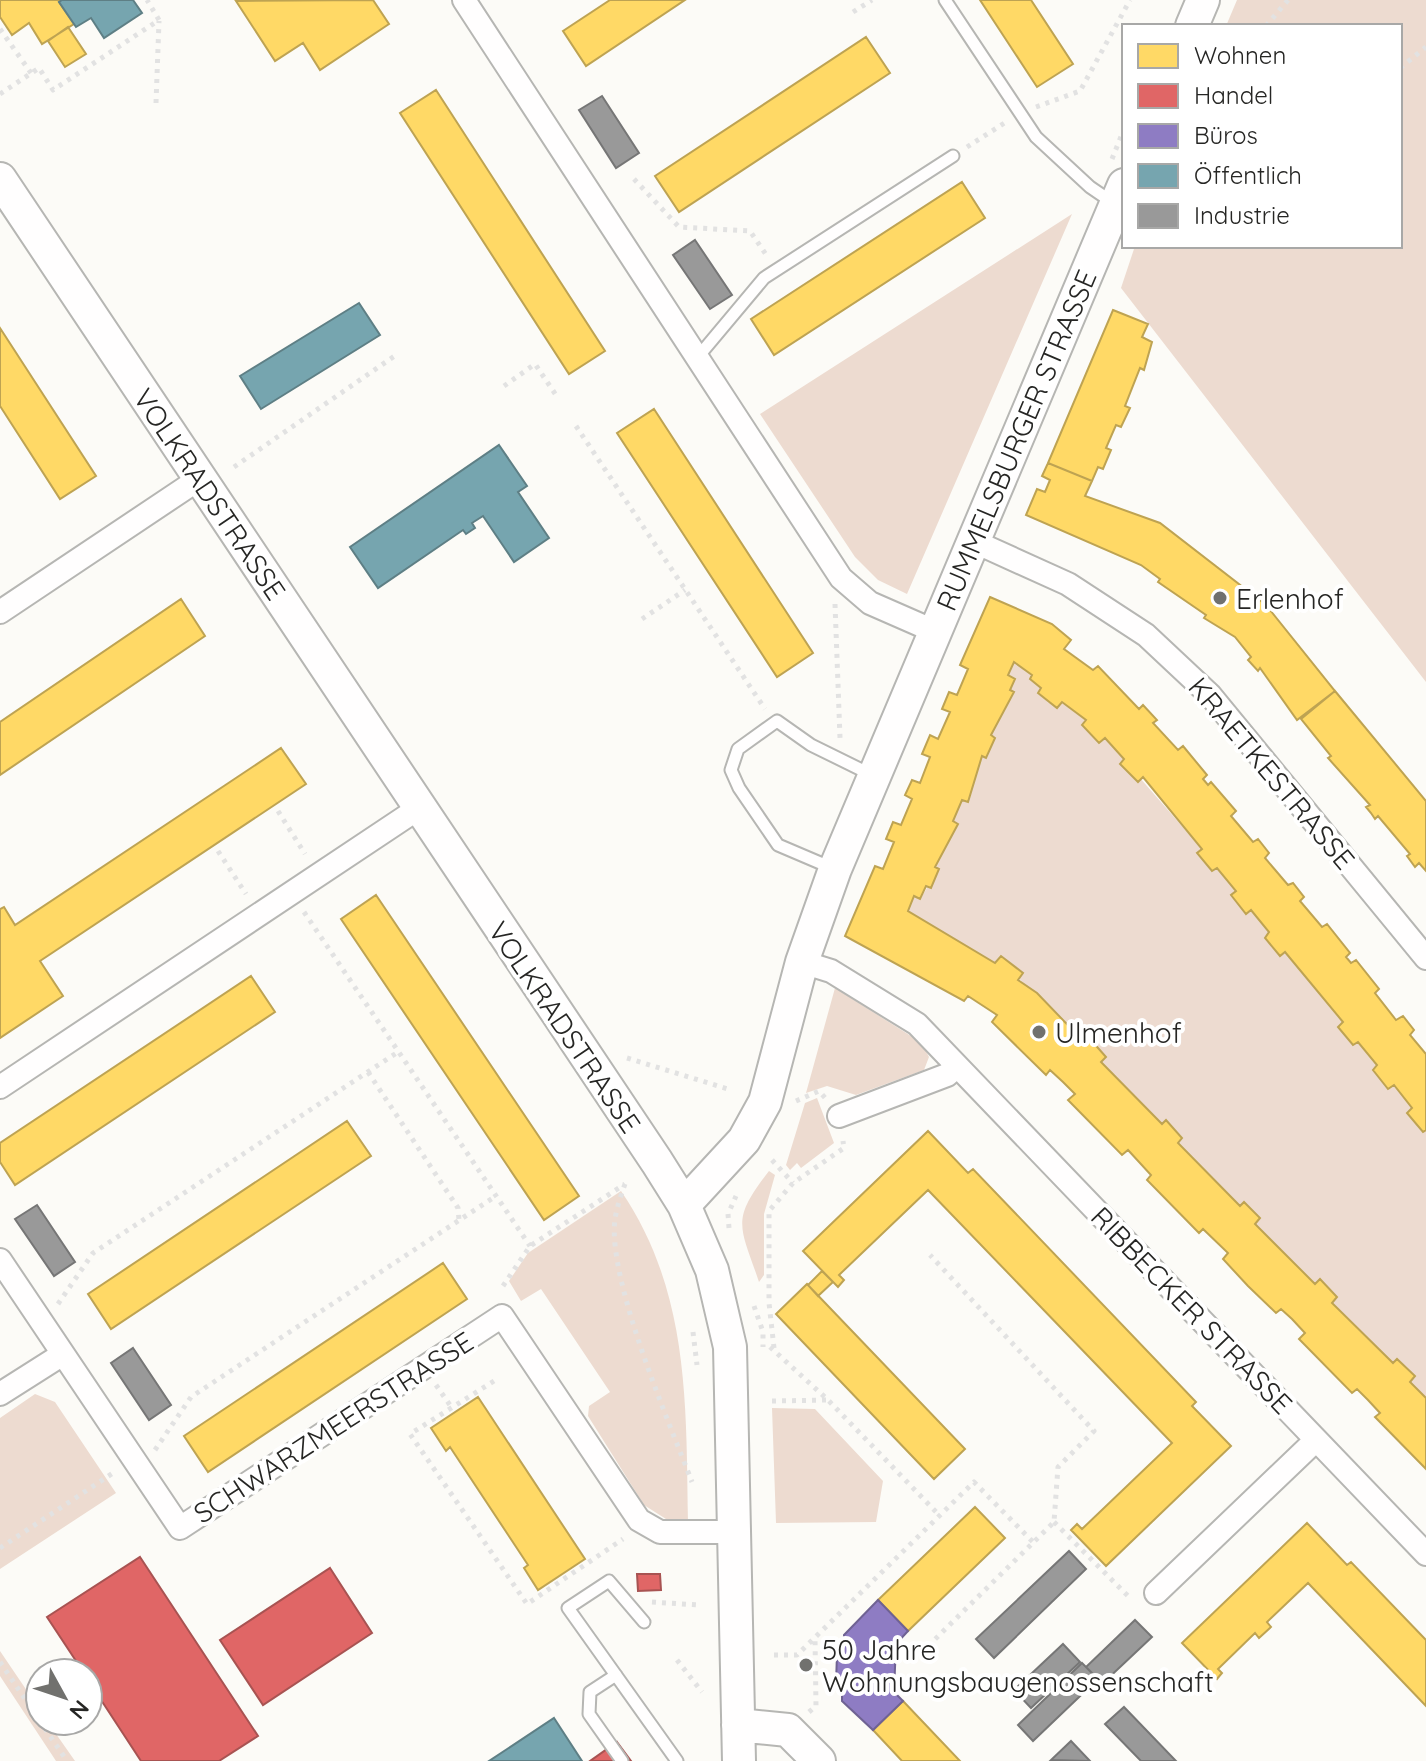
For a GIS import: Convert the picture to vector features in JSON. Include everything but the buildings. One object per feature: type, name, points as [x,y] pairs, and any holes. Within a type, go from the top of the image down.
[{"type":"street","name":"RUMMELSBURGER STRASSE","points":[[464,0],[841,578],[870,603],[934,631]]},
{"type":"street","points":[[1193,24],[1203,0]]},
{"type":"street","name":"VOLKRADSTRASSE","points":[[0,179],[684,1205]]},
{"type":"street","name":"RUMMELSBURGER STRASSE","points":[[684,1205],[737,1149],[765,1102],[802,962],[835,869],[1120,195]]},
{"type":"street","points":[[0,612],[199,479]]},
{"type":"street","name":"KRAETKESTRASSE","points":[[973,541],[1068,584],[1146,635],[1210,695],[1426,958]]},
{"type":"street","points":[[0,1087],[419,808]]},
{"type":"street","name":"RIBBECKER STRASSE","points":[[802,962],[831,971],[917,1024],[1426,1554]]},
{"type":"street","points":[[839,1116],[947,1075],[957,1066]]},
{"type":"street","points":[[684,1205],[712,1270],[730,1347],[739,1761]]},
{"type":"street","name":"SCHWARZMEERSTRASSE","points":[[0,1260],[180,1528],[502,1316],[639,1520]]},
{"type":"street","points":[[0,1394],[63,1354]]},
{"type":"street","points":[[1156,1593],[1316,1440]]},
{"type":"street","points":[[639,1520],[660,1532],[734,1532]]},
{"type":"street","points":[[738,1725],[788,1730],[819,1761]]},
{"type":"lane","name":"RUMMELSBURGER STRASSE","points":[[945,0],[1019,114],[1047,147],[1090,187],[1120,195]]},
{"type":"lane","points":[[697,358],[764,278],[953,156]]},
{"type":"lane","points":[[835,869],[778,845],[739,788],[731,770],[738,749],[777,721],[811,745],[873,775]]},
{"type":"lane","points":[[644,1622],[609,1581],[568,1608],[677,1761]]},
{"type":"lane","points":[[616,1675],[590,1692],[589,1714],[622,1761]]},
{"type":"path","points":[[147,0],[159,20],[156,103]]},
{"type":"path","points":[[853,12],[872,0]]},
{"type":"path","points":[[953,156],[1019,114],[1080,91],[1130,0]]},
{"type":"path","points":[[1268,24],[1288,0]]},
{"type":"path","points":[[0,94],[39,68],[53,90],[159,20]]},
{"type":"path","points":[[0,29],[31,73]]},
{"type":"path","points":[[1402,66],[1426,47]]},
{"type":"path","points":[[634,179],[679,227],[750,231],[776,270]]},
{"type":"path","points":[[234,467],[396,355]]},
{"type":"path","points":[[504,386],[535,364],[558,398]]},
{"type":"path","points":[[576,426],[767,712]]},
{"type":"path","points":[[840,742],[834,593],[841,578]]},
{"type":"path","points":[[642,619],[685,590]]},
{"type":"path","points":[[278,811],[297,840]]},
{"type":"path","points":[[218,851],[239,883]]},
{"type":"path","points":[[291,892],[530,1246]]},
{"type":"path","points":[[43,1325],[93,1253],[398,1052]]},
{"type":"path","points":[[627,1058],[728,1089]]},
{"type":"path","points":[[368,1072],[458,1208],[459,1221]]},
{"type":"path","points":[[844,1148],[793,1183],[769,1211],[772,1348],[828,1400],[939,1515]]},
{"type":"path","points":[[772,1160],[793,1183]]},
{"type":"path","points":[[503,1286],[530,1246],[625,1184],[615,1220],[617,1255],[652,1375],[692,1482]]},
{"type":"path","points":[[729,1233],[728,1214],[740,1188]]},
{"type":"path","points":[[0,1548],[138,1465],[191,1397],[496,1196]]},
{"type":"path","points":[[921,1653],[1054,1522],[1058,1467],[1094,1431],[930,1255]]},
{"type":"path","points":[[691,1319],[697,1373]]},
{"type":"path","points":[[494,1381],[410,1434],[527,1604],[625,1538],[639,1520]]},
{"type":"path","points":[[772,1401],[828,1400]]},
{"type":"path","points":[[700,1478],[702,1532]]},
{"type":"path","points":[[774,1655],[797,1655],[974,1482],[1034,1543]]},
{"type":"path","points":[[1054,1522],[1129,1597]]},
{"type":"path","points":[[635,1611],[649,1602],[699,1605]]},
{"type":"path","points":[[809,1712],[816,1706],[815,1637]]},
{"type":"path","points":[[677,1660],[705,1694],[708,1680]]},
{"type":"path","points":[[0,1662],[67,1761]]},
{"type":"shaded area","points":[[1237,0],[1426,0],[1426,682],[1121,288],[1134,248],[1402,248],[1402,24],[1227,24]]},
{"type":"shaded area","points":[[1072,214],[907,594],[878,580],[855,557],[760,414]]},
{"type":"shaded area","points":[[1014,662],[1032,675],[1041,688],[1038,694],[1056,708],[1062,702],[1085,720],[1082,726],[1099,743],[1105,738],[1202,849],[1198,853],[1212,871],[1217,868],[1236,891],[1231,896],[1246,913],[1251,910],[1269,932],[1265,938],[1280,955],[1285,952],[1343,1022],[1338,1027],[1353,1045],[1358,1042],[1377,1065],[1373,1070],[1388,1089],[1394,1085],[1412,1108],[1408,1113],[1423,1131],[1426,1130],[1426,1398],[1410,1382],[1415,1376],[1397,1360],[1393,1363],[1332,1303],[1337,1297],[1321,1280],[1315,1284],[1255,1224],[1260,1218],[1244,1202],[1240,1206],[1178,1143],[1182,1137],[1167,1121],[1162,1124],[1101,1062],[1106,1057],[1091,1041],[1086,1044],[1001,957],[995,963],[908,911],[914,896],[920,899],[939,869],[935,867],[958,824],[953,821],[962,800],[968,801],[982,756],[986,758],[995,738],[991,735],[1014,693],[1010,690],[1015,679],[1008,675]]},
{"type":"shaded area","points":[[835,988],[922,1043],[929,1057],[924,1070],[856,1095],[827,1086],[806,1093]]},
{"type":"shaded area","points":[[817,1098],[834,1143],[801,1168],[797,1163],[790,1170],[786,1165],[805,1103]]},
{"type":"shaded area","points":[[769,1171],[775,1175],[764,1214],[764,1275],[759,1282],[742,1224],[748,1201]]},
{"type":"shaded area","points":[[621,1191],[644,1229],[672,1310],[684,1393],[688,1522],[666,1519],[644,1505],[588,1416],[589,1406],[610,1392],[541,1289],[521,1301],[509,1281],[528,1253]]},
{"type":"shaded area","points":[[35,1394],[55,1402],[116,1493],[0,1569],[0,1418]]},
{"type":"shaded area","points":[[772,1408],[815,1409],[883,1481],[876,1522],[776,1523]]},
{"type":"shaded area","points":[[0,1651],[24,1686],[24,1712],[0,1676]]},
{"type":"shaded area","points":[[40,1737],[58,1737],[75,1761],[56,1761]]},
{"type":"place","name":"Erlenhof","points":[[1220,598]]},
{"type":"place","name":"Ulmenhof","points":[[1039,1032]]},
{"type":"place","name":"50 Jahre Wohnungsbaugenossenschaft","points":[[806,1665]]}]
